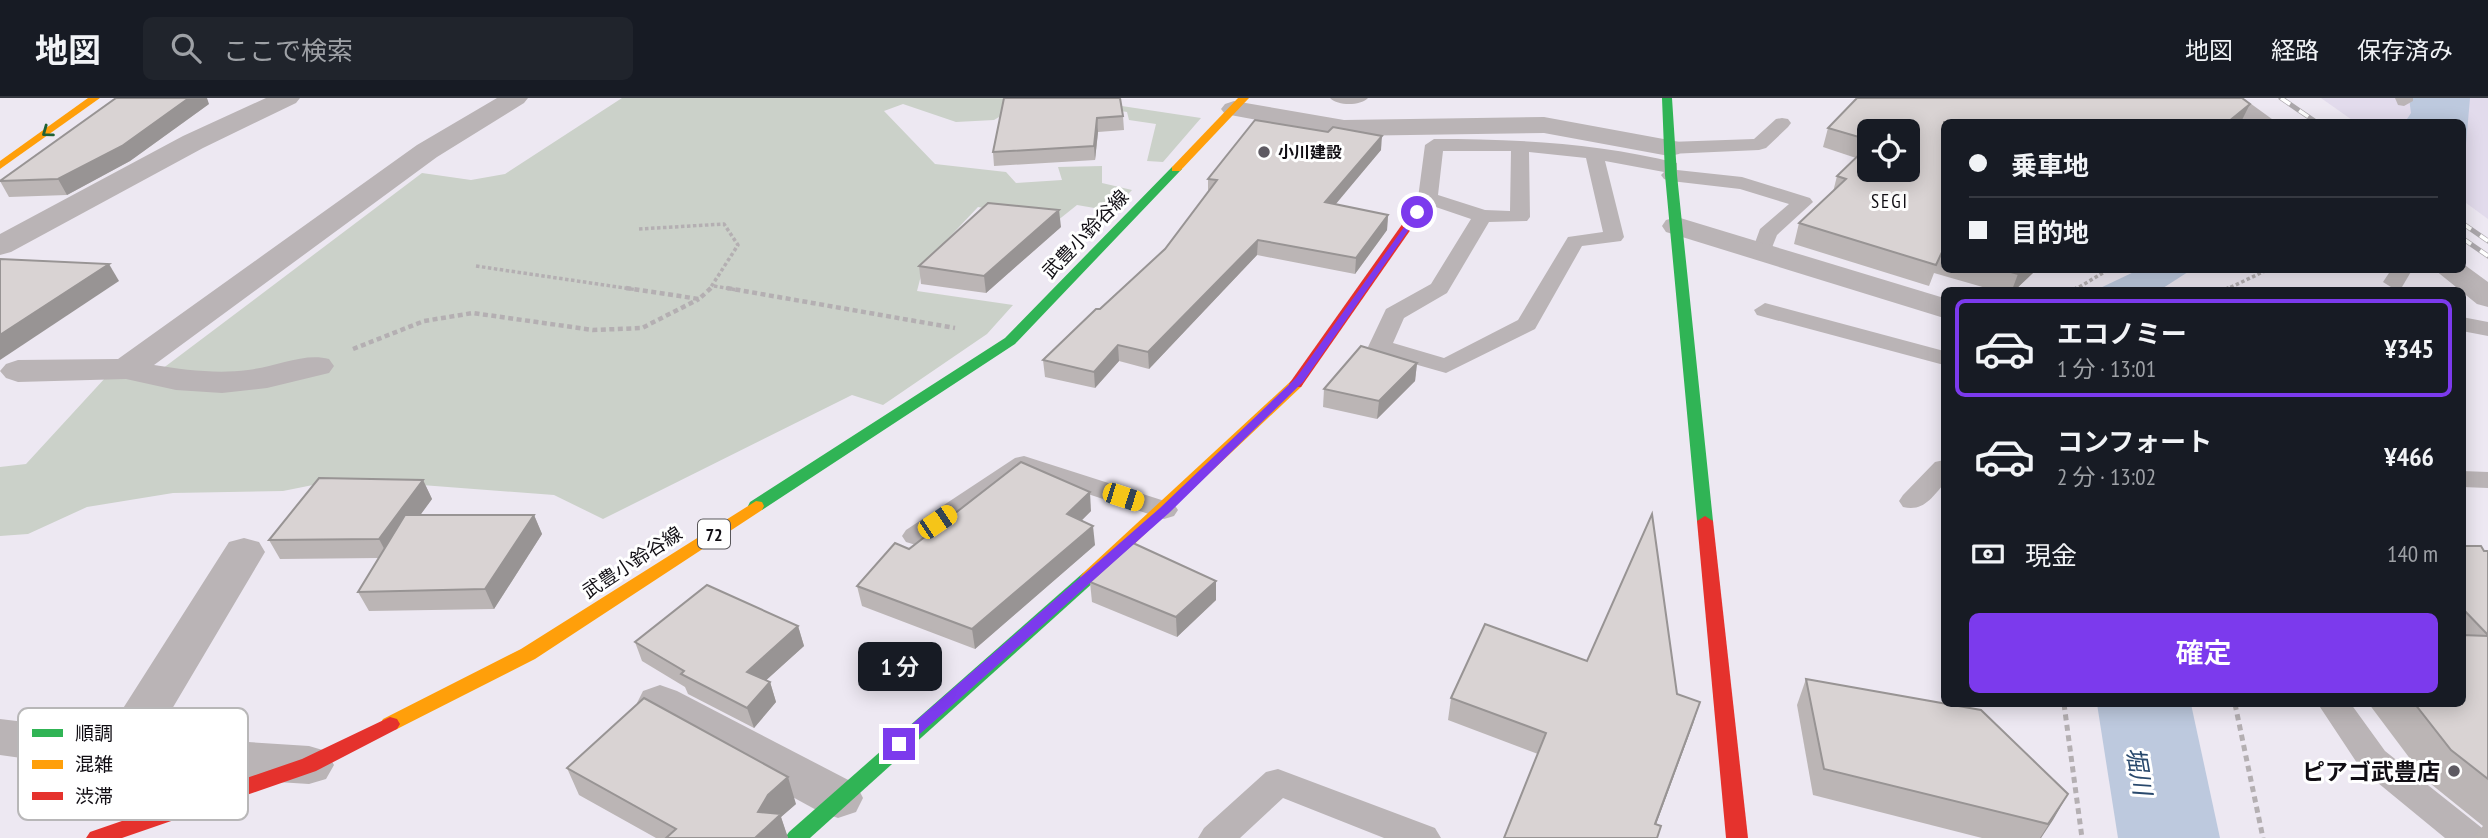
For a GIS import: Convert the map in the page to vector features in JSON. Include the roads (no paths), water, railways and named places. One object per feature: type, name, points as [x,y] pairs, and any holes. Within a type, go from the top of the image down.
[{"type":"street","points":[[0,166],[95,98]]},
{"type":"street","points":[[0,246],[193,142],[287,98]]},
{"type":"street","points":[[125,369],[427,151],[515,98]]},
{"type":"street","points":[[1667,98],[1670,163],[1737,838]]},
{"type":"street","points":[[2226,98],[2258,119]]},
{"type":"street","points":[[1239,104],[1344,128],[1544,125],[1670,163]]},
{"type":"street","name":"武豊小鈴谷線","points":[[248,786],[309,765],[528,654],[1010,341],[1239,104]]},
{"type":"street","points":[[796,838],[1164,510],[1300,380],[1417,212]]},
{"type":"street","points":[[1677,226],[1941,307]]},
{"type":"street","points":[[2455,273],[2488,297]]},
{"type":"street","points":[[6,377],[125,369],[175,381],[208,384],[248,381],[317,366]]},
{"type":"street","points":[[149,708],[244,552]]},
{"type":"street","points":[[660,703],[838,798]]},
{"type":"street","points":[[0,737],[18,739]]},
{"type":"street","points":[[248,761],[309,765]]},
{"type":"street","name":"武豊小鈴谷線","points":[[97,838],[149,820]]},
{"type":"lane","points":[[1339,98],[1359,98]]},
{"type":"lane","points":[[1670,163],[1759,144],[1782,123]]},
{"type":"lane","points":[[1520,145],[1520,217],[1483,216],[1428,198],[1434,145],[1520,145],[1670,163],[1803,202],[1767,233],[1762,251]]},
{"type":"lane","points":[[1483,216],[1439,288],[1394,314],[1380,347],[1446,366],[1527,324],[1575,241],[1614,237],[1594,153]]},
{"type":"lane","points":[[1765,310],[1941,357]]},
{"type":"lane","points":[[2466,325],[2488,329]]},
{"type":"lane","points":[[916,536],[1024,464],[1164,510]]},
{"type":"lane","points":[[1913,501],[1941,471]]},
{"type":"lane","points":[[2466,479],[2488,480]]},
{"type":"lane","points":[[2336,707],[2373,760],[2470,838]]},
{"type":"lane","points":[[1216,838],[1278,782],[1423,838]]},
{"type":"water","points":[[2409,98],[2470,98],[2466,144],[2466,119],[2407,119],[2411,113]]},
{"type":"water","points":[[2132,273],[2186,273],[2165,287],[2102,287]]},
{"type":"water","name":"堀川","points":[[2097,707],[2192,707],[2220,838],[2118,838]]},
{"type":"railway","points":[[2281,98],[2312,119]]},
{"type":"railway","points":[[2466,226],[2488,241]]},
{"type":"railway","points":[[2466,241],[2488,256]]},
{"type":"place","name":"小川建設","points":[[1264,152]]},
{"type":"place","name":"ピアゴ武豊店","points":[[2454,771]]},
{"type":"district","name":"SEGI","points":[[1890,201]]}]
